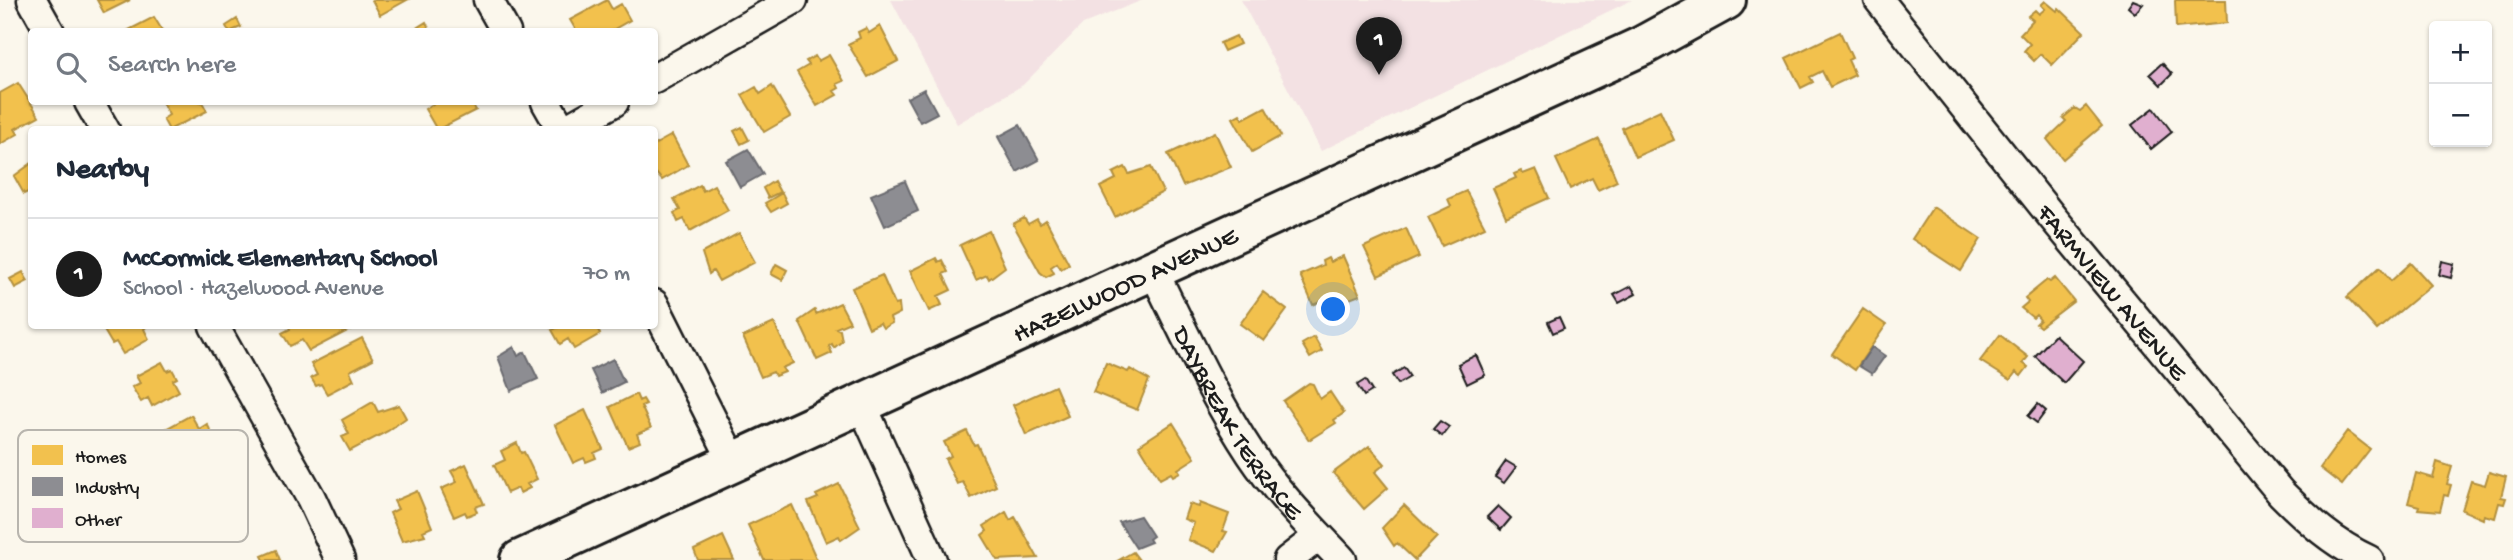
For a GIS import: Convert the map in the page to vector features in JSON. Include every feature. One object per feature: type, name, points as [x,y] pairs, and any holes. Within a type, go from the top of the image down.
[{"type":"street","points":[[32,0],[48,28]]},
{"type":"street","points":[[488,0],[504,28]]},
{"type":"street","points":[[658,77],[793,0]]},
{"type":"street","name":"HAZELWOOD AVENUE","points":[[520,560],[1642,46],[1726,0]]},
{"type":"street","name":"FARMVIEW AVENUE","points":[[1879,0],[2053,218],[2281,493],[2317,530],[2344,549],[2369,560]]},
{"type":"street","points":[[91,105],[103,126]]},
{"type":"street","points":[[548,105],[561,126]]},
{"type":"street","points":[[571,126],[609,105]]},
{"type":"street","name":"DAYBREAK TERRACE","points":[[1153,270],[1234,426],[1281,495],[1342,560]]},
{"type":"street","points":[[658,312],[734,463]]},
{"type":"street","points":[[216,329],[311,498],[340,560]]},
{"type":"street","points":[[862,405],[932,560]]},
{"type":"street","points":[[1289,560],[1319,536]]},
{"type":"shaded area","points":[[891,0],[1143,0],[1083,24],[1023,85],[957,124]]},
{"type":"shaded area","points":[[1241,0],[1632,0],[1321,151]]},
{"type":"building: Homes","points":[[97,0],[130,0],[104,13]]},
{"type":"building: Homes","points":[[372,0],[407,0],[380,15]]},
{"type":"building: Homes","points":[[607,0],[612,9],[621,4],[630,20],[616,28],[575,28],[570,20]]},
{"type":"building: Homes","points":[[2175,0],[2226,0],[2227,23],[2176,28]]},
{"type":"building: Homes","points":[[2045,1],[2057,11],[2059,8],[2084,32],[2052,65],[2041,54],[2034,61],[2024,51],[2030,44],[2020,34],[2033,20],[2028,16],[2035,10],[2039,14],[2045,9],[2041,5]]},
{"type":"building: Homes","points":[[154,17],[161,28],[133,28]]},
{"type":"building: Homes","points":[[237,19],[241,27],[227,28],[226,26]]},
{"type":"building: Homes","points":[[426,22],[429,28],[416,28]]},
{"type":"building: Homes","points":[[880,26],[898,61],[868,77],[848,44],[860,38],[858,32],[866,28],[869,33]]},
{"type":"building: Homes","points":[[1840,32],[1852,58],[1848,60],[1855,75],[1830,87],[1822,71],[1810,77],[1813,82],[1801,88],[1786,58]]},
{"type":"building: Homes","points":[[1236,36],[1240,44],[1224,51],[1220,43]]},
{"type":"building: Homes","points":[[829,55],[844,81],[837,84],[839,88],[834,91],[837,95],[817,106],[797,72],[809,65],[806,61],[815,56],[818,61]]},
{"type":"building: Homes","points":[[18,83],[28,99],[28,105],[32,105],[39,116],[15,129],[18,134],[0,144],[0,93]]},
{"type":"building: Homes","points":[[772,86],[790,117],[764,132],[742,95],[756,87],[760,94]]},
{"type":"building: Homes","points":[[164,105],[204,105],[207,111],[177,126],[167,126],[163,119],[169,115]]},
{"type":"building: Homes","points":[[431,105],[473,105],[476,110],[445,126],[435,126],[425,109]]},
{"type":"building: Homes","points":[[2086,106],[2102,126],[2063,159],[2047,139],[2066,121],[2063,118],[2075,108],[2080,111]]},
{"type":"building: Homes","points":[[1265,107],[1281,136],[1252,152],[1233,118],[1240,114],[1243,119]]},
{"type":"building: Homes","points":[[1660,110],[1674,140],[1635,157],[1622,128]]},
{"type":"building: Homes","points":[[742,127],[749,140],[741,144],[734,131]]},
{"type":"building: Homes","points":[[1215,132],[1231,167],[1183,186],[1168,154]]},
{"type":"building: Homes","points":[[672,135],[688,165],[662,180],[658,176],[658,143]]},
{"type":"building: Homes","points":[[1599,139],[1617,181],[1598,190],[1592,178],[1570,189],[1556,159]]},
{"type":"building: Homes","points":[[28,166],[28,192],[24,194],[14,176]]},
{"type":"building: Homes","points":[[1125,167],[1129,174],[1151,167],[1163,192],[1115,217],[1100,187],[1116,179],[1113,173]]},
{"type":"building: Homes","points":[[1536,169],[1549,198],[1506,217],[1493,188],[1516,178],[1514,174]]},
{"type":"building: Homes","points":[[774,181],[780,192],[768,198],[763,188]]},
{"type":"building: Homes","points":[[700,185],[703,191],[714,185],[728,210],[690,231],[684,219],[678,222],[674,213],[680,210],[674,199]]},
{"type":"building: Homes","points":[[1466,191],[1485,227],[1442,246],[1428,217],[1451,206],[1448,199]]},
{"type":"building: Homes","points":[[782,193],[787,203],[771,212],[765,203]]},
{"type":"building: Homes","points":[[1933,207],[1981,239],[1961,271],[1912,239]]},
{"type":"building: Homes","points":[[1024,218],[1028,224],[1037,219],[1040,224],[1046,220],[1069,264],[1061,269],[1057,263],[1051,267],[1054,273],[1046,277],[1040,272],[1013,224]]},
{"type":"building: Homes","points":[[1406,228],[1419,257],[1378,276],[1364,247]]},
{"type":"building: Homes","points":[[989,231],[1005,267],[989,279],[987,275],[976,280],[960,245]]},
{"type":"building: Homes","points":[[739,233],[755,262],[719,281],[713,271],[709,274],[702,253]]},
{"type":"building: Homes","points":[[1343,256],[1360,295],[1334,305],[1331,297],[1313,305],[1300,275],[1323,265],[1322,261],[1328,258],[1330,262]]},
{"type":"building: Homes","points":[[936,258],[938,262],[942,260],[948,272],[943,274],[951,290],[938,296],[942,305],[929,311],[910,271]]},
{"type":"building: Homes","points":[[2411,263],[2431,285],[2377,330],[2347,297],[2380,267],[2391,281]]},
{"type":"building: Homes","points":[[776,264],[787,270],[782,280],[771,274]]},
{"type":"building: Homes","points":[[23,272],[28,281],[15,288],[10,279]]},
{"type":"building: Homes","points":[[882,275],[895,305],[899,304],[900,313],[890,318],[892,323],[883,328],[880,323],[869,328],[852,288]]},
{"type":"building: Homes","points":[[2055,278],[2074,301],[2040,327],[2036,324],[2040,320],[2036,315],[2033,318],[2021,308],[2028,302],[2025,298],[2047,280],[2050,282]]},
{"type":"building: Homes","points":[[1263,292],[1287,310],[1264,341],[1240,324]]},
{"type":"building: Homes","points":[[840,303],[850,322],[836,328],[840,330],[842,341],[834,348],[832,344],[829,346],[832,353],[817,360],[799,321],[815,310],[816,314]]},
{"type":"building: Homes","points":[[1863,309],[1886,325],[1855,370],[1832,354]]},
{"type":"building: Homes","points":[[774,323],[793,363],[782,368],[785,372],[775,376],[773,372],[761,377],[743,337]]},
{"type":"building: Homes","points":[[103,329],[144,329],[149,339],[123,354],[116,342],[112,344]]},
{"type":"building: Homes","points":[[290,329],[351,329],[309,351],[302,340],[290,346],[282,333]]},
{"type":"building: Homes","points":[[600,329],[600,334],[574,349],[568,339],[560,344],[552,330]]},
{"type":"building: Homes","points":[[2000,335],[2028,357],[2023,363],[2028,367],[2021,376],[2016,372],[2010,380],[1980,361]]},
{"type":"building: Homes","points":[[1314,337],[1322,351],[1310,358],[1302,344]]},
{"type":"building: Homes","points":[[362,338],[373,359],[350,371],[354,380],[327,394],[321,384],[316,386],[311,378],[317,375],[311,364]]},
{"type":"building: Homes","points":[[162,362],[167,371],[172,369],[177,378],[173,380],[179,391],[152,406],[148,398],[141,402],[132,387],[140,383],[136,376]]},
{"type":"building: Homes","points":[[1106,363],[1128,372],[1130,369],[1149,380],[1137,410],[1093,392]]},
{"type":"building: Homes","points":[[1309,383],[1313,384],[1320,399],[1330,392],[1344,413],[1334,420],[1336,423],[1309,440],[1283,401]]},
{"type":"building: Homes","points":[[1055,386],[1068,416],[1026,435],[1013,405]]},
{"type":"building: Homes","points":[[636,394],[639,401],[643,399],[646,404],[641,406],[651,428],[637,434],[640,442],[628,447],[610,407]]},
{"type":"building: Homes","points":[[373,402],[378,412],[399,405],[406,418],[350,451],[342,437],[349,434],[342,420]]},
{"type":"building: Homes","points":[[585,410],[603,449],[594,453],[596,458],[586,462],[584,458],[573,463],[555,425]]},
{"type":"building: Homes","points":[[191,415],[199,429],[207,424],[210,430],[164,430]]},
{"type":"building: Homes","points":[[1173,423],[1195,458],[1178,469],[1180,472],[1160,479],[1139,445]]},
{"type":"building: Homes","points":[[967,431],[974,445],[977,444],[996,486],[971,498],[963,482],[957,484],[945,459],[951,456],[944,442]]},
{"type":"building: Homes","points":[[2347,431],[2370,449],[2342,485],[2320,468]]},
{"type":"building: Homes","points":[[517,443],[537,479],[527,484],[530,488],[520,493],[518,488],[507,493],[494,465],[505,460],[501,451]]},
{"type":"building: Homes","points":[[1369,446],[1385,464],[1375,472],[1388,488],[1364,509],[1333,473]]},
{"type":"building: Homes","points":[[2437,462],[2452,467],[2447,484],[2451,485],[2448,496],[2444,495],[2440,511],[2418,509],[2419,506],[2408,503],[2416,473],[2433,478]]},
{"type":"building: Homes","points":[[466,464],[484,504],[475,507],[477,512],[467,516],[465,512],[454,517],[441,489],[457,482],[451,471]]},
{"type":"building: Homes","points":[[2489,472],[2506,477],[2501,497],[2506,498],[2504,504],[2499,503],[2495,518],[2484,515],[2483,519],[2462,510],[2471,481],[2485,485]]},
{"type":"building: Homes","points":[[839,484],[860,527],[841,540],[839,536],[826,542],[808,502]]},
{"type":"building: Homes","points":[[417,491],[432,527],[423,531],[425,535],[402,541],[390,513],[398,509],[394,501]]},
{"type":"building: Homes","points":[[1200,503],[1229,514],[1223,531],[1227,532],[1216,551],[1188,540],[1194,523],[1184,519],[1189,504],[1199,507]]},
{"type":"building: Homes","points":[[792,505],[817,560],[764,560],[748,525]]},
{"type":"building: Homes","points":[[1404,505],[1437,537],[1415,560],[1397,543],[1394,546],[1382,528]]},
{"type":"building: Homes","points":[[1006,512],[1010,520],[1015,517],[1038,558],[997,560],[982,535],[987,531],[984,526]]},
{"type":"building: Homes","points":[[723,536],[734,560],[698,560],[694,550]]},
{"type":"building: Homes","points":[[276,550],[280,560],[264,560],[262,556]]},
{"type":"building: Homes","points":[[1133,552],[1139,560],[1119,560]]},
{"type":"building: Industry","points":[[924,89],[937,113],[920,122],[907,98]]},
{"type":"building: Industry","points":[[1020,125],[1039,160],[1017,172],[998,137]]},
{"type":"building: Industry","points":[[748,149],[763,174],[740,187],[726,161]]},
{"type":"building: Industry","points":[[905,181],[918,211],[885,226],[871,195]]},
{"type":"building: Industry","points":[[514,347],[518,356],[525,352],[538,379],[511,391],[498,357]]},
{"type":"building: Industry","points":[[1872,347],[1885,356],[1872,374],[1859,366]]},
{"type":"building: Industry","points":[[613,359],[624,382],[602,393],[591,370]]},
{"type":"building: Industry","points":[[1140,516],[1153,536],[1149,539],[1151,542],[1136,548],[1119,522]]},
{"type":"building: Other","points":[[2133,0],[2143,4],[2135,13],[2128,7]]},
{"type":"building: Other","points":[[2162,63],[2172,74],[2161,85],[2150,74]]},
{"type":"building: Other","points":[[2154,108],[2172,132],[2151,149],[2132,125]]},
{"type":"building: Other","points":[[2442,261],[2454,264],[2451,278],[2439,275]]},
{"type":"building: Other","points":[[1631,286],[1636,294],[1619,303],[1614,295]]},
{"type":"building: Other","points":[[1559,317],[1564,328],[1553,333],[1548,322]]},
{"type":"building: Other","points":[[2055,335],[2083,361],[2064,383],[2035,356]]},
{"type":"building: Other","points":[[1476,355],[1485,375],[1467,384],[1458,364]]},
{"type":"building: Other","points":[[1404,368],[1410,377],[1398,384],[1392,375]]},
{"type":"building: Other","points":[[1365,380],[1372,391],[1364,396],[1357,385]]},
{"type":"building: Other","points":[[2038,404],[2046,411],[2037,423],[2028,416]]},
{"type":"building: Other","points":[[1440,421],[1449,427],[1442,436],[1433,429]]},
{"type":"building: Other","points":[[1506,461],[1516,467],[1504,483],[1495,477]]},
{"type":"building: Other","points":[[1498,506],[1511,518],[1501,530],[1487,517]]},
{"type":"place","name":"McCormick Elementary School","points":[[1379,75]]}]
